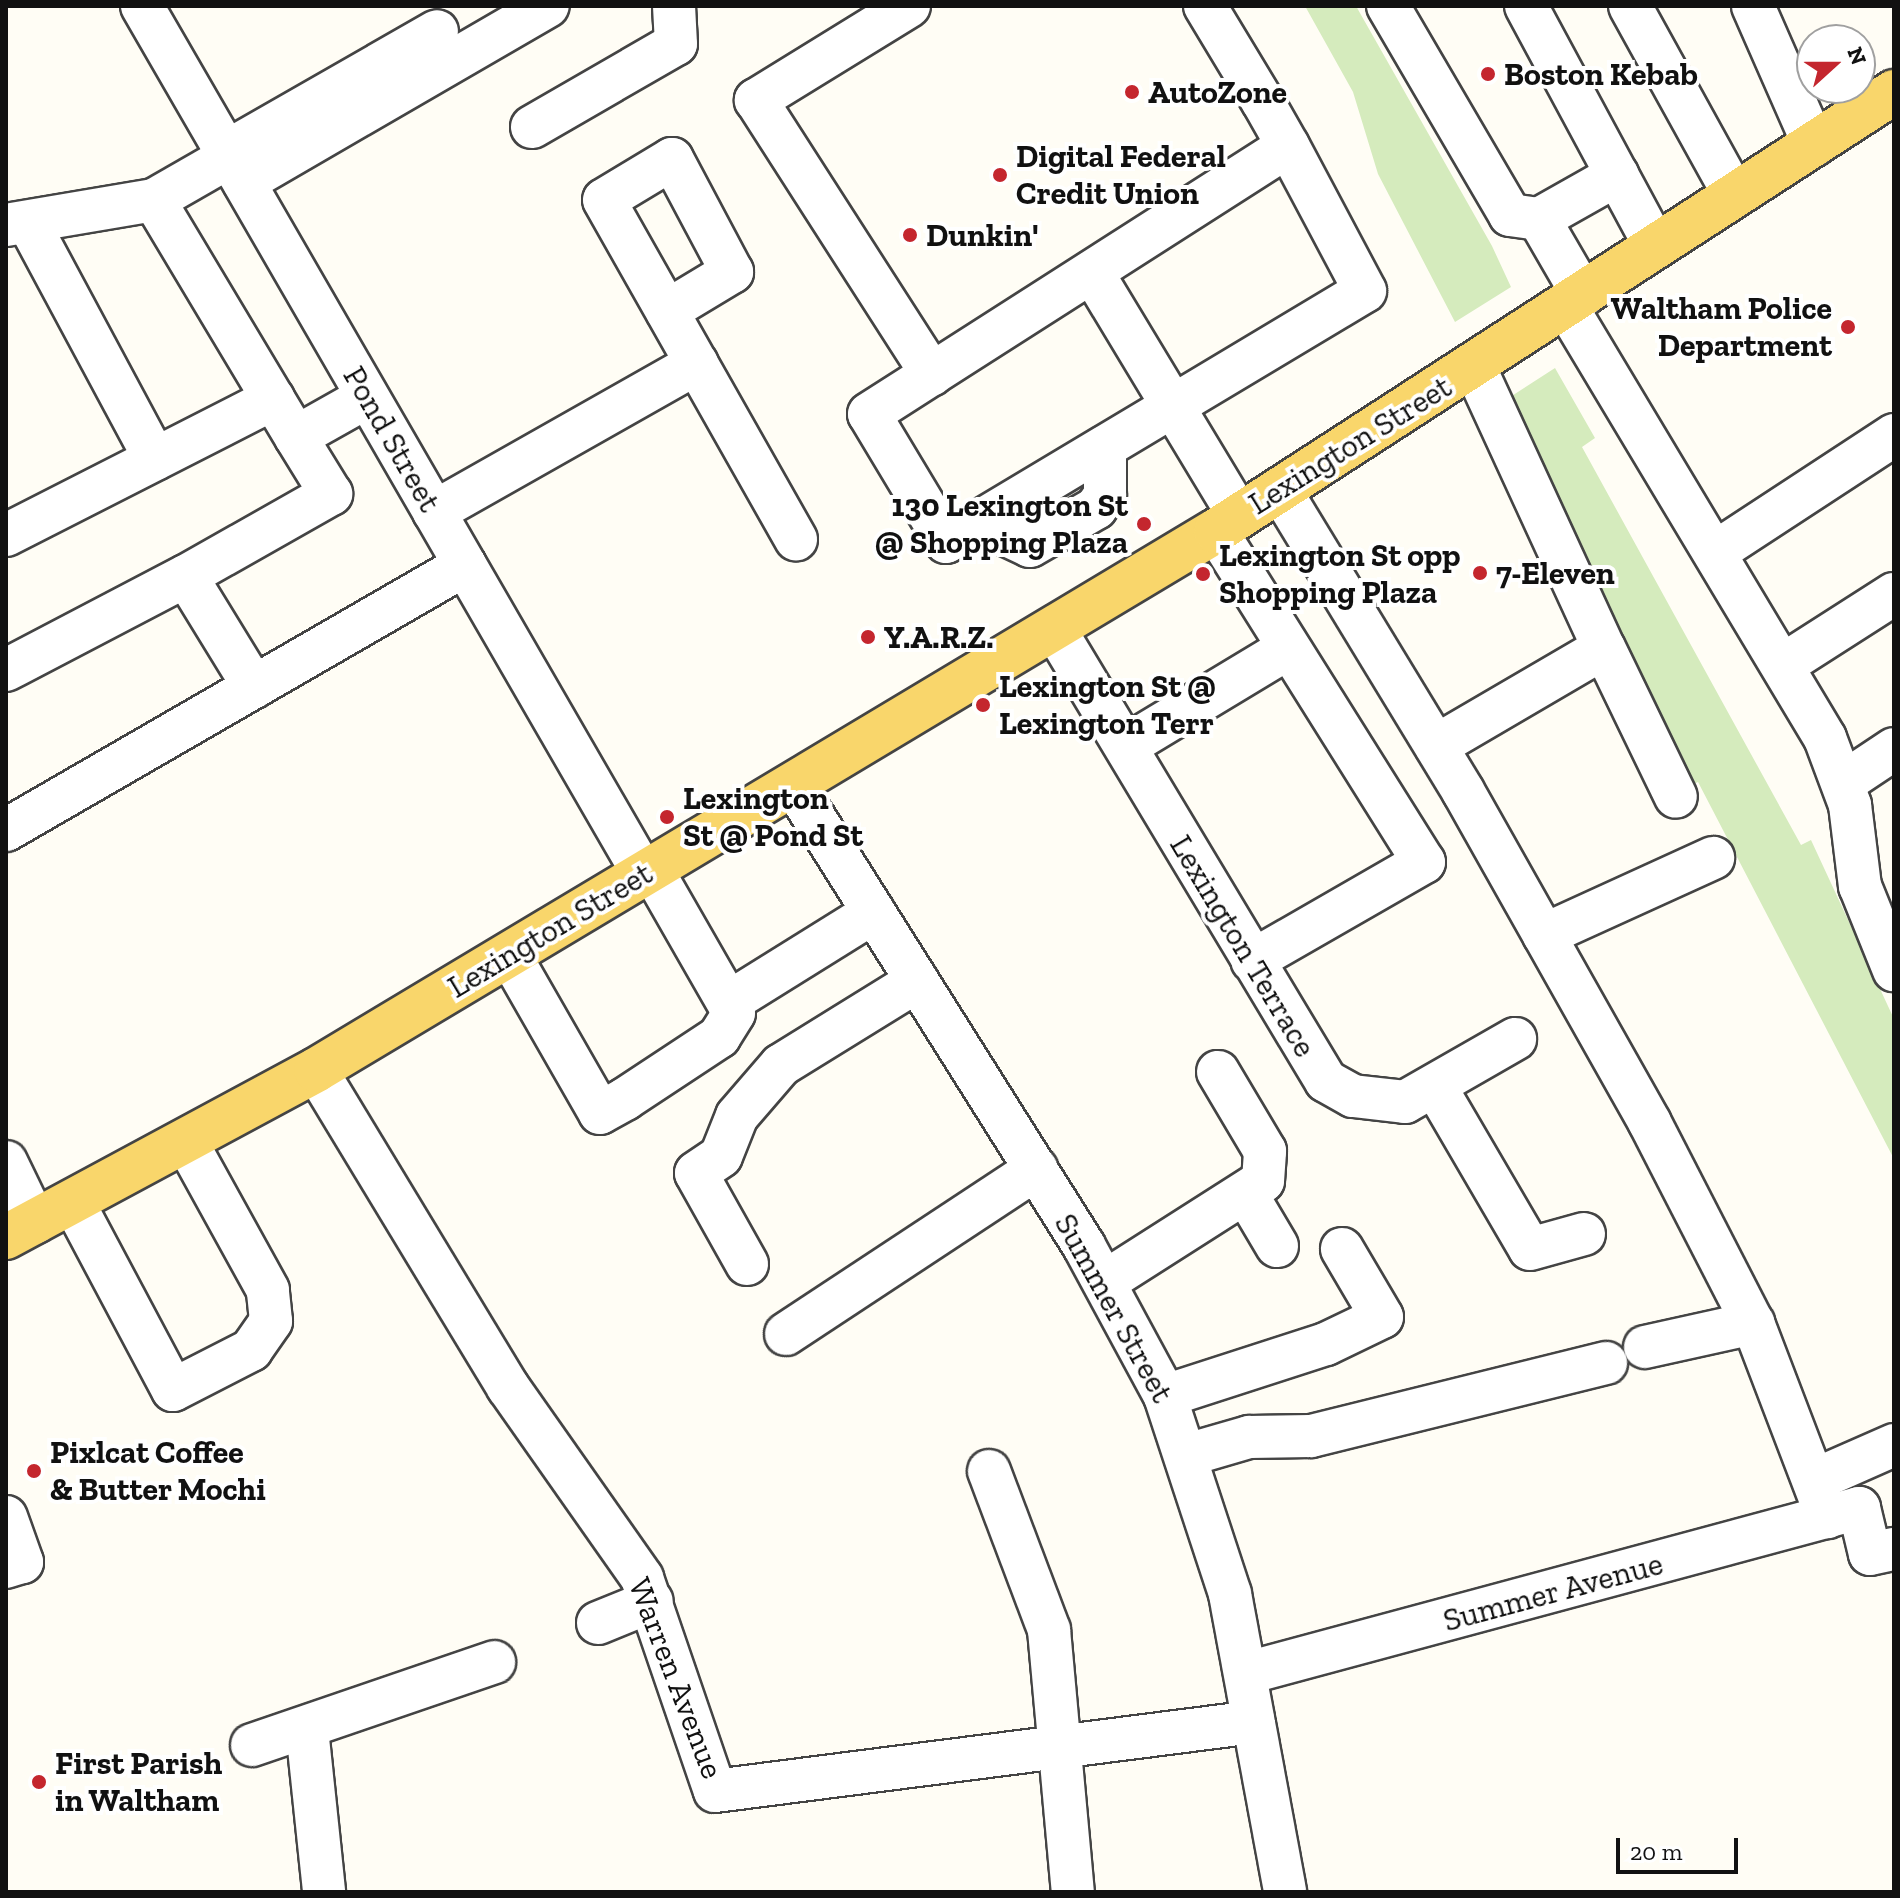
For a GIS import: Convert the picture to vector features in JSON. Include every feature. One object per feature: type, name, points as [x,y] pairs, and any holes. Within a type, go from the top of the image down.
[{"type":"main road","name":"Lexington Street","points":[[38,1220],[187,1143],[316,1070],[1228,523],[1894,92]]},
{"type":"street","points":[[155,459],[17,223],[154,200],[233,164],[548,6]]},
{"type":"street","points":[[532,127],[676,44],[674,6]]},
{"type":"street","points":[[909,6],[756,100],[932,374]]},
{"type":"street","points":[[1205,6],[1288,146],[1365,291],[946,542],[869,414],[1288,146]]},
{"type":"street","points":[[1388,6],[1496,199],[1516,219],[1539,219],[1617,175]]},
{"type":"street","points":[[1526,6],[1656,247]]},
{"type":"street","points":[[1630,6],[1735,196]]},
{"type":"street","points":[[1753,6],[1814,145]]},
{"type":"street","name":"Pond Street","points":[[158,12],[233,164],[367,397],[647,870],[731,1001]]},
{"type":"street","points":[[233,164],[437,31]]},
{"type":"street","points":[[6,670],[186,576],[331,494],[154,200]]},
{"type":"street","points":[[1539,219],[1575,301],[1717,551],[1786,663],[1843,783],[1860,886],[1894,970]]},
{"type":"street","points":[[1092,272],[1173,406],[1287,649],[1424,862],[1252,961]]},
{"type":"street","points":[[667,311],[796,539]]},
{"type":"street","points":[[434,512],[697,363]]},
{"type":"street","points":[[1474,366],[1676,797]]},
{"type":"street","points":[[296,437],[367,397]]},
{"type":"street","points":[[6,535],[273,399]]},
{"type":"street","points":[[1717,551],[1894,435]]},
{"type":"street","points":[[1280,490],[1436,746],[1544,935],[1753,1323],[1835,1501],[1870,1554],[1894,1549]]},
{"type":"street","points":[[6,830],[465,565]]},
{"type":"street","points":[[186,576],[254,687]]},
{"type":"street","points":[[1786,663],[1894,594]]},
{"type":"street","name":"Lexington Terrace","points":[[1054,628],[1316,1069],[1338,1091],[1389,1102],[1436,1088],[1515,1039]]},
{"type":"street","points":[[1436,746],[1604,648]]},
{"type":"street","points":[[1126,746],[1287,649]]},
{"type":"street","points":[[1843,783],[1894,749]]},
{"type":"street","name":"Summer Street","points":[[793,784],[1106,1281],[1165,1396],[1187,1455],[1247,1673],[1285,1892]]},
{"type":"street","points":[[1544,935],[1713,858]]},
{"type":"street","points":[[509,954],[600,1113],[725,1032],[733,1019],[731,1001],[874,912]]},
{"type":"street","points":[[747,1264],[696,1173],[721,1156],[737,1116],[781,1065],[917,981]]},
{"type":"street","name":"Warren Avenue","points":[[316,1070],[494,1364],[616,1535],[652,1601],[715,1791],[1254,1722]]},
{"type":"street","points":[[1106,1281],[1248,1197],[1267,1172],[1265,1151],[1218,1072]]},
{"type":"street","points":[[1436,1088],[1530,1249],[1584,1234]]},
{"type":"street","points":[[6,1162],[38,1220],[173,1390],[251,1350],[271,1321],[268,1290],[187,1143]]},
{"type":"street","points":[[786,1334],[1036,1169]]},
{"type":"street","points":[[1248,1197],[1277,1246]]},
{"type":"street","points":[[1165,1396],[1326,1344],[1382,1317],[1342,1249]]},
{"type":"street","points":[[1645,1347],[1753,1323]]},
{"type":"street","points":[[1187,1455],[1249,1437],[1311,1436],[1606,1363]]},
{"type":"street","name":"Summer Avenue","points":[[1247,1673],[1835,1501],[1894,1445]]},
{"type":"street","points":[[989,1471],[1049,1630],[1073,1892]]},
{"type":"street","points":[[6,1517],[22,1562],[6,1567]]},
{"type":"street","points":[[598,1623],[652,1601]]},
{"type":"street","points":[[252,1745],[307,1729],[494,1662]]},
{"type":"street","points":[[307,1729],[324,1892]]},
{"type":"green space","points":[[1305,6],[1356,6],[1492,246],[1511,287],[1455,322],[1378,174],[1353,92]]},
{"type":"green space","points":[[1555,368],[1595,438],[1582,447],[1801,845],[1811,840],[1894,1019],[1894,1159],[1698,782],[1685,788],[1504,401]]},
{"type":"place","name":"Boston Kebab","points":[[1488,74]]},
{"type":"place","name":"AutoZone","points":[[1132,92]]},
{"type":"place","name":"Digital Federal Credit Union","points":[[1000,175]]},
{"type":"place","name":"Dunkin'","points":[[910,235]]},
{"type":"place","name":"Waltham Police Department","points":[[1848,327]]},
{"type":"place","name":"130 Lexington St @ Shopping Plaza","points":[[1144,524]]},
{"type":"place","name":"7-Eleven","points":[[1480,573]]},
{"type":"place","name":"Lexington St opp Shopping Plaza","points":[[1203,574]]},
{"type":"place","name":"Y.A.R.Z.","points":[[868,637]]},
{"type":"place","name":"Lexington St @ Lexington Terr","points":[[983,705]]},
{"type":"place","name":"Lexington St @ Pond St","points":[[667,817]]},
{"type":"place","name":"Pixlcat Coffee & Butter Mochi","points":[[34,1471]]},
{"type":"place","name":"First Parish in Waltham","points":[[39,1782]]}]
